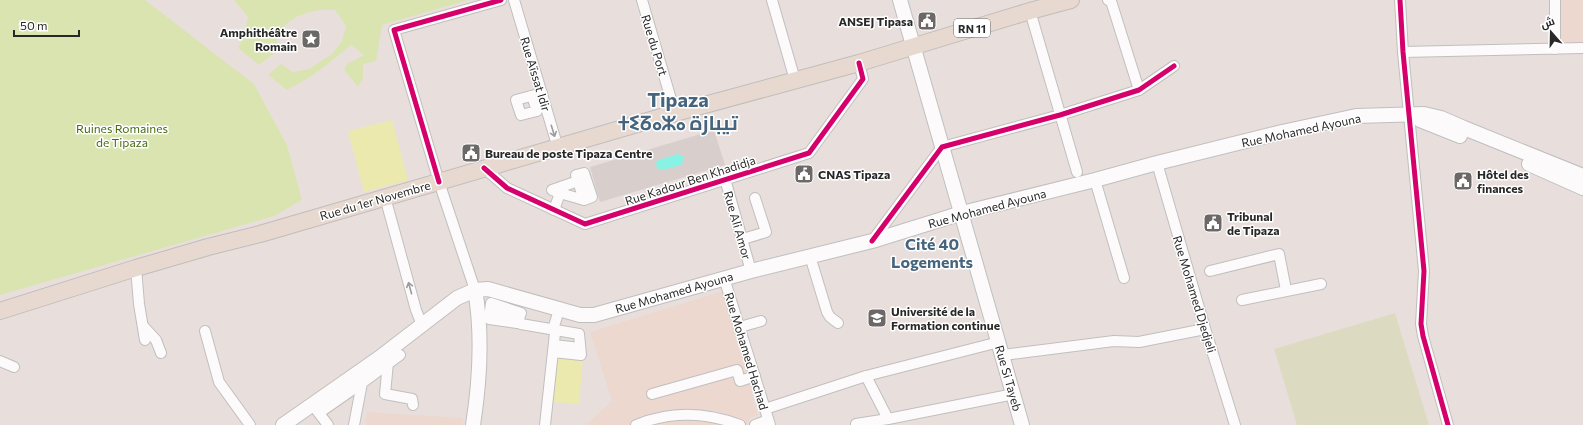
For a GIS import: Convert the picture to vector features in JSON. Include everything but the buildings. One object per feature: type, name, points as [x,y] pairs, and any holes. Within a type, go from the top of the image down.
[{"type":"main road","points":[[900,0],[913,46]]},
{"type":"main road","name":"RN 11","points":[[913,46],[1072,0]]},
{"type":"main road","name":"Rue du 1er Novembre","points":[[0,311],[136,268],[558,148],[675,113],[859,63],[913,46]]},
{"type":"main road","name":"Rue Si Tayeb","points":[[913,46],[962,212],[1022,425]]},
{"type":"main road","name":"Rue Mohamed Ayouna","points":[[475,290],[488,289],[559,310],[580,315],[594,315],[751,270],[872,241],[962,212],[1095,180],[1282,132],[1356,116],[1424,114],[1441,118],[1583,176]]},
{"type":"main road","points":[[1409,115],[1518,158],[1583,188]]},
{"type":"main road","points":[[283,425],[321,418],[379,358],[457,298],[475,290],[480,334],[479,365],[473,425]]},
{"type":"street","points":[[475,290],[439,182],[394,30],[501,0]]},
{"type":"street","name":"Rue Aïssat Idir","points":[[514,0],[537,94],[558,148]]},
{"type":"street","name":"Rue du Port","points":[[642,0],[675,113]]},
{"type":"street","points":[[772,0],[795,80]]},
{"type":"street","points":[[1110,0],[1139,90]]},
{"type":"street","points":[[1400,0],[1403,52],[1424,271],[1421,324],[1422,336],[1448,425]]},
{"type":"street","points":[[1555,0],[1555,49]]},
{"type":"street","points":[[1030,11],[1077,172]]},
{"type":"street","points":[[1403,52],[1583,48]]},
{"type":"street","name":"Rue Kadour Ben Khadidja","points":[[484,168],[507,188],[585,224],[809,153],[863,79],[859,63]]},
{"type":"street","points":[[872,241],[942,148],[1060,115],[1139,90],[1174,66]]},
{"type":"street","name":"Rue Mohamed Djedjeli","points":[[1157,163],[1205,329],[1235,425]]},
{"type":"street","points":[[554,210],[561,190],[578,181],[576,175],[584,172],[592,197],[584,200],[561,190]]},
{"type":"street","name":"Rue Ali Amor","points":[[725,179],[751,270]]},
{"type":"street","points":[[1095,180],[1124,278]]},
{"type":"street","points":[[386,197],[416,310],[422,325]]},
{"type":"street","points":[[743,239],[766,232],[756,198]]},
{"type":"street","points":[[1210,271],[1279,254],[1286,290]]},
{"type":"street","points":[[810,256],[826,312],[838,323]]},
{"type":"street","points":[[136,268],[139,304],[145,340]]},
{"type":"street","name":"Rue Mohamed Hachad","points":[[724,278],[769,422]]},
{"type":"street","points":[[1242,300],[1321,284]]},
{"type":"street","points":[[545,425],[554,341],[554,326],[559,310]]},
{"type":"street","points":[[490,311],[515,316],[521,324],[554,341],[580,344]]},
{"type":"street","points":[[740,327],[761,321]]},
{"type":"street","points":[[143,326],[156,340],[161,353]]},
{"type":"street","points":[[765,409],[866,376],[1001,348],[1114,341],[1139,342],[1205,329]]},
{"type":"street","points":[[205,331],[219,382],[250,425]]},
{"type":"street","points":[[321,418],[388,362],[400,355]]},
{"type":"street","points":[[0,361],[14,367]]},
{"type":"street","points":[[388,362],[385,394],[412,398],[413,405]]},
{"type":"street","points":[[652,394],[737,370],[740,381],[755,376]]},
{"type":"street","points":[[866,376],[888,419]]},
{"type":"street","points":[[354,425],[362,383]]},
{"type":"street","points":[[856,424],[1014,394]]},
{"type":"street","points":[[636,425],[663,417],[690,415],[717,418],[740,425]]},
{"type":"street","points":[[755,425],[769,422]]},
{"type":"shaded area","points":[[1560,0],[1583,0],[1583,43],[1560,43]]},
{"type":"shaded area","points":[[392,120],[408,180],[364,192],[348,131]]},
{"type":"shaded area","points":[[714,130],[725,165],[600,202],[590,167]]},
{"type":"shaded area","points":[[723,291],[748,371],[754,403],[758,415],[749,418],[748,425],[586,425],[612,401],[590,332]]},
{"type":"shaded area","points":[[557,356],[583,358],[579,404],[553,402]]},
{"type":"shaded area","points":[[367,412],[464,418],[463,425],[366,425]]},
{"type":"green space","name":"Ruines Romaines de Tipaza","points":[[0,0],[145,0],[254,84],[287,145],[302,200],[274,216],[0,295]]},
{"type":"green space","points":[[234,0],[468,0],[382,25],[376,61],[363,64],[363,78],[358,87],[344,70],[347,64],[364,55],[351,45],[336,58],[287,90],[268,75],[281,64],[293,72],[309,69],[332,54],[342,41],[346,26],[335,10],[318,10],[302,14],[294,18],[282,29],[277,38],[276,52],[259,65],[238,48],[244,36],[248,17]]},
{"type":"green space","points":[[1395,313],[1429,425],[1297,425],[1274,349]]},
{"type":"water","points":[[678,154],[683,156],[684,159],[681,165],[662,170],[657,168],[656,163],[658,160]]},
{"type":"cycle path","points":[[439,182],[394,30],[501,0]]},
{"type":"cycle path","points":[[1400,0],[1403,52],[1424,271],[1421,324],[1448,425]]},
{"type":"cycle path","points":[[484,168],[507,188],[585,224],[809,153],[863,79],[859,63]]},
{"type":"cycle path","points":[[872,241],[942,147],[1060,115],[1139,90],[1174,66]]},
{"type":"place","name":"ANSEJ Tipasa","points":[[927,21]]},
{"type":"place","name":"Amphithéâtre Romain","points":[[311,39]]},
{"type":"place","name":"Bureau de poste Tipaza Centre","points":[[471,153]]},
{"type":"place","name":"CNAS Tipaza","points":[[804,174]]},
{"type":"place","name":"Hôtel des finances","points":[[1463,181]]},
{"type":"place","name":"Tribunal de Tipaza","points":[[1213,223]]},
{"type":"place","name":"Université de la Formation continue","points":[[877,318]]},
{"type":"district","name":"Tipaza ⵜⵉⵒⴰⵣⴰ تيبازة","points":[[678,110]]},
{"type":"district","name":"Cité 40 Logements","points":[[932,252]]}]
